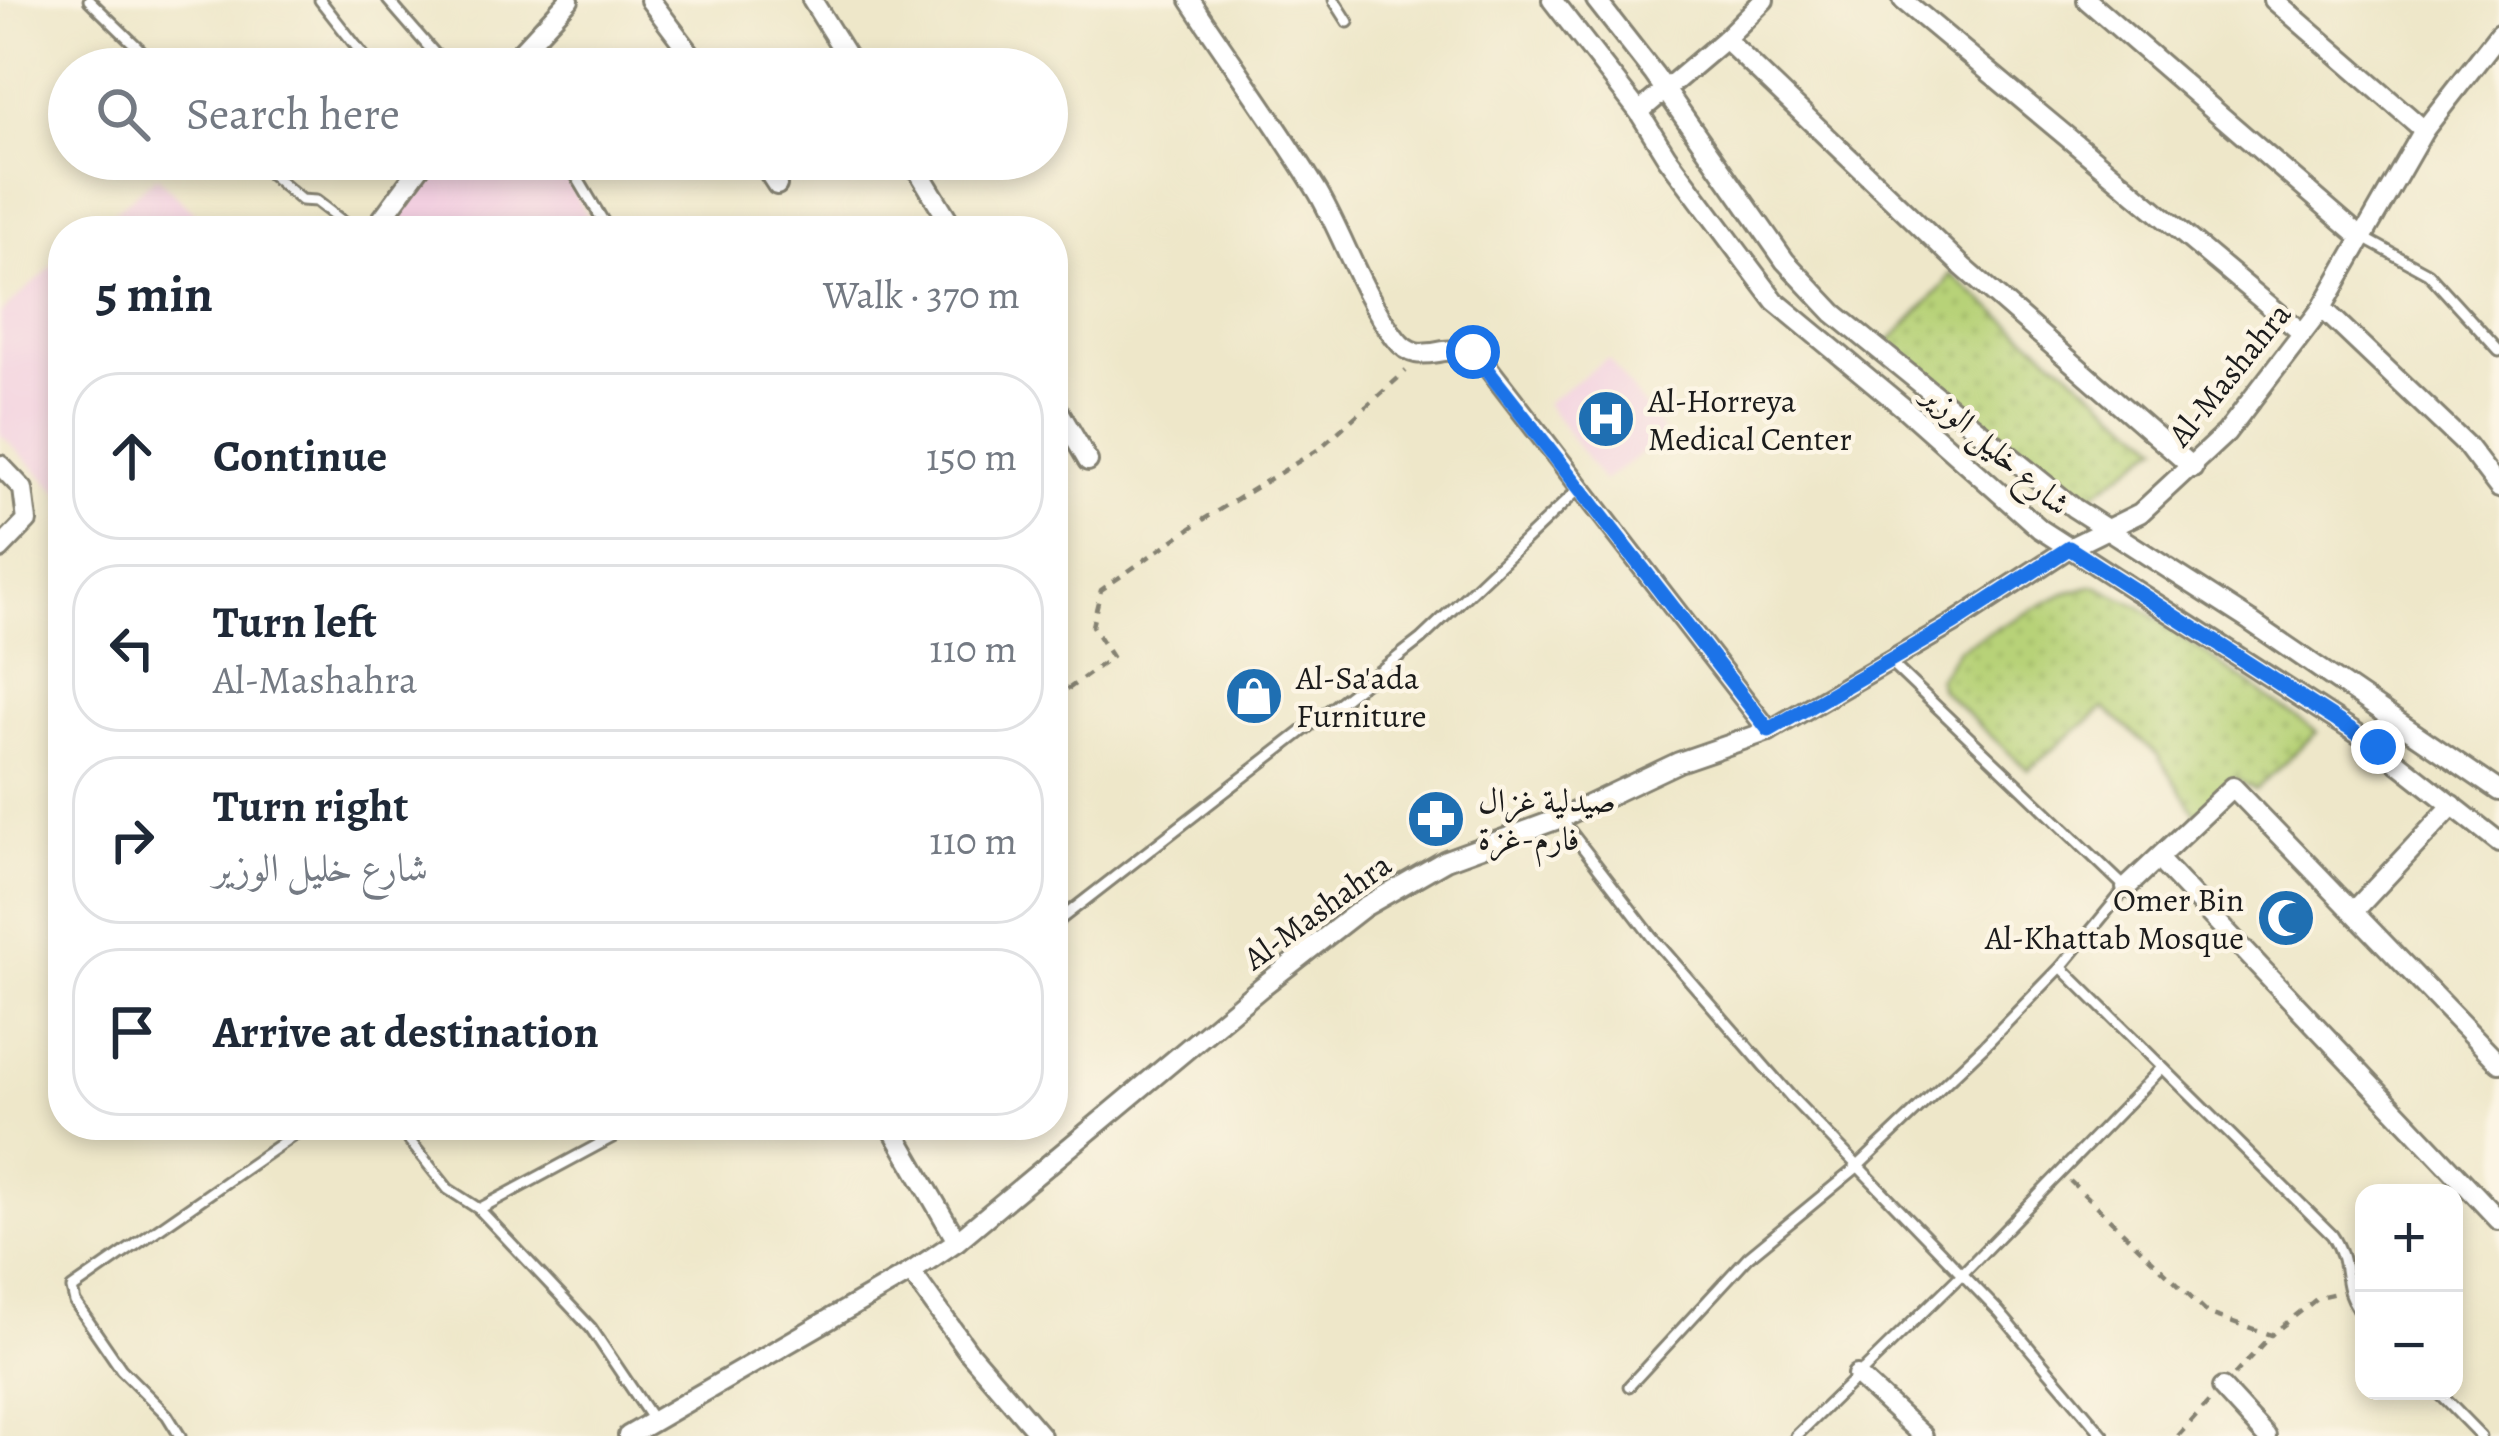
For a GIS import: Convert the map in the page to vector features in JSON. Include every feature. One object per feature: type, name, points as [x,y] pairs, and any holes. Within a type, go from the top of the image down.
[{"type":"street","points":[[650,0],[687,48]]},
{"type":"street","points":[[812,0],[842,48]]},
{"type":"street","points":[[1190,0],[1319,194],[1397,342],[1424,355],[1455,349],[1473,352],[1769,730]]},
{"type":"street","name":"شارع خليل الوزير","points":[[1552,0],[1775,301],[2040,529],[2378,747],[2499,842]]},
{"type":"street","name":"شارع خليل الوزير","points":[[1596,0],[1785,261],[1834,313],[2074,508],[2499,791]]},
{"type":"street","points":[[1639,112],[1764,0]]},
{"type":"street","points":[[1903,0],[2300,332]]},
{"type":"street","points":[[2087,0],[2361,237]]},
{"type":"street","points":[[2274,0],[2424,130]]},
{"type":"street","points":[[524,48],[558,4]]},
{"type":"street","name":"Al-Mashahra","points":[[628,1436],[911,1272],[956,1241],[1364,907],[1446,860],[1561,818],[1679,762],[1769,730],[1954,623],[2069,548],[2140,513],[2193,468],[2240,415],[2321,308],[2424,130],[2499,34]]},
{"type":"street","points":[[1725,39],[1963,267],[2193,468]]},
{"type":"street","points":[[384,216],[411,180]]},
{"type":"street","points":[[773,180],[776,185]]},
{"type":"street","points":[[924,180],[946,216]]},
{"type":"street","points":[[2321,308],[2467,446],[2499,488]]},
{"type":"street","points":[[1068,426],[1088,461]]},
{"type":"street","points":[[0,465],[23,489],[27,520],[0,549]]},
{"type":"street","points":[[2126,888],[2234,787],[2499,1063]]},
{"type":"street","points":[[2355,910],[2453,805]]},
{"type":"street","points":[[2159,860],[2499,1220]]},
{"type":"street","points":[[899,1140],[956,1241]]},
{"type":"street","points":[[911,1272],[967,1350],[1041,1436]]},
{"type":"street","points":[[1857,1375],[1924,1436]]},
{"type":"street","points":[[2222,1388],[2266,1436]]},
{"type":"lane","points":[[88,0],[138,48]]},
{"type":"lane","points":[[320,0],[358,48]]},
{"type":"lane","points":[[388,0],[430,48]]},
{"type":"lane","points":[[1334,0],[1348,22]]},
{"type":"lane","points":[[278,180],[301,200],[316,201],[336,216]]},
{"type":"lane","points":[[579,180],[600,216]]},
{"type":"lane","points":[[2361,237],[2428,273],[2499,351]]},
{"type":"lane","points":[[1068,914],[1421,639],[1579,489]]},
{"type":"lane","points":[[1629,1386],[1748,1257],[1856,1168],[2061,967],[2126,888],[1887,659]]},
{"type":"lane","points":[[1561,818],[1652,938],[1856,1168],[1999,1312],[2104,1436]]},
{"type":"lane","points":[[2061,967],[2332,1235],[2343,1251],[2347,1298],[2355,1306]]},
{"type":"lane","points":[[1796,1436],[2161,1069]]},
{"type":"lane","points":[[180,1436],[167,1415],[110,1353],[75,1302],[72,1289],[286,1140]]},
{"type":"lane","points":[[410,1140],[448,1189],[479,1209],[591,1328],[653,1420]]},
{"type":"lane","points":[[479,1209],[607,1140]]},
{"type":"lane","points":[[2446,1400],[2481,1436]]},
{"type":"path","points":[[1068,689],[1112,658],[1092,626],[1101,590],[1201,521],[1319,449],[1424,355]]},
{"type":"path","points":[[2060,1170],[2207,1313],[2271,1335],[2319,1297],[2338,1293],[2347,1298]]},
{"type":"shaded area","points":[[151,180],[160,180],[197,216],[110,216]]},
{"type":"shaded area","points":[[429,180],[568,180],[587,216],[394,216]]},
{"type":"shaded area","points":[[48,270],[48,481],[0,434],[0,313]]},
{"type":"shaded area","name":"Al-Horreya Medical Center","points":[[1608,358],[1666,436],[1603,481],[1546,403]]},
{"type":"green space","points":[[1950,274],[2160,445],[2087,499],[1885,346]]},
{"type":"green space","points":[[2094,585],[2139,606],[2317,732],[2254,790],[2235,778],[2197,816],[2157,754],[2104,708],[2028,770],[1941,690],[1938,679],[1958,649],[2065,593]]},
{"type":"place","name":"Al-Horreya Medical Center","points":[[1606,419]]},
{"type":"place","name":"Al-Sa'ada Furniture","points":[[1254,696]]},
{"type":"place","name":"صيدلية غزال فارم-غزة","points":[[1436,819]]},
{"type":"place","name":"Omer Bin Al-Khattab Mosque","points":[[2286,918]]},
{"type":"route","points":[[1473,352],[1769,730],[1954,623],[2069,548],[2378,747]]}]
